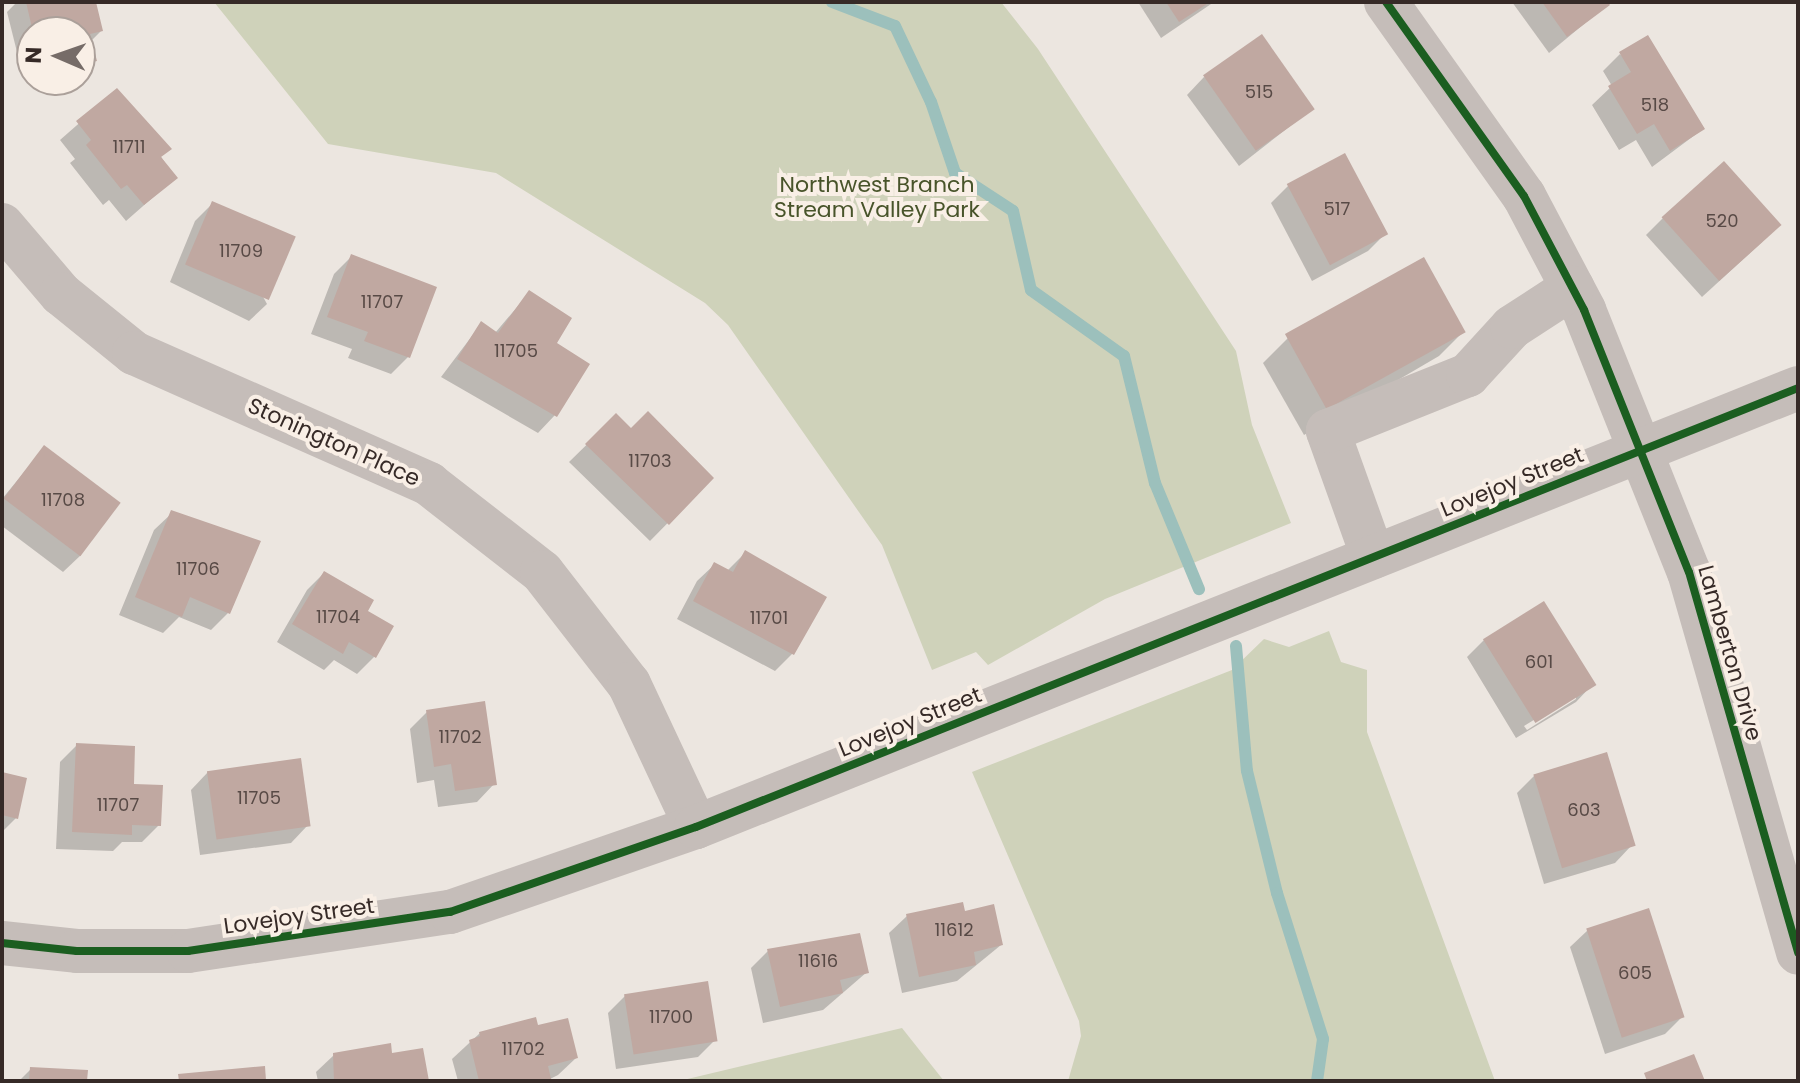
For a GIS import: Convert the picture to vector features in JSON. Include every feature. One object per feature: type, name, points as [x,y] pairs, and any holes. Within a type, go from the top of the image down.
[{"type":"street","name":"Lamberton Drive","points":[[1386,2],[1524,196],[1572,288],[1642,450],[1689,572],[1798,953]]},
{"type":"street","name":"Stonington Place","points":[[2,225],[61,294],[134,353],[429,484],[542,572],[629,684],[696,827]]},
{"type":"street","points":[[1373,557],[1328,431],[1468,375],[1512,327],[1572,288]]},
{"type":"street","name":"Lovejoy Street","points":[[2,943],[77,951],[188,951],[450,912],[696,827],[1798,388]]},
{"type":"green space","name":"Northwest Branch Stream Valley Park","points":[[214,2],[1001,2],[1038,49],[1236,351],[1252,425],[1291,523],[1105,599],[988,665],[976,652],[932,670],[882,545],[728,325],[705,303],[496,173],[328,144]]},
{"type":"green space","points":[[1329,631],[1341,662],[1367,670],[1367,732],[1495,1081],[1068,1081],[1081,1036],[1079,1021],[972,772],[1232,670],[1264,639],[1289,647]]},
{"type":"green space","points":[[902,1028],[944,1081],[679,1081]]},
{"type":"building","points":[[26,2],[96,2],[103,31],[96,33],[96,16],[29,16]]},
{"type":"building","points":[[1166,2],[1210,2],[1179,22]]},
{"type":"building","points":[[1542,2],[1608,2],[1610,5],[1567,37]]},
{"type":"building","points":[[1262,34],[1315,109],[1256,151],[1203,75]]},
{"type":"building","points":[[1648,35],[1705,129],[1670,151],[1654,124],[1637,134],[1608,86],[1631,72],[1619,52]]},
{"type":"building","points":[[117,88],[172,149],[161,157],[178,178],[144,205],[127,185],[121,189],[86,145],[91,140],[76,121]]},
{"type":"building","points":[[1345,153],[1388,234],[1330,265],[1287,184]]},
{"type":"building","points":[[1724,161],[1782,225],[1719,281],[1662,217]]},
{"type":"building","points":[[212,201],[296,237],[269,300],[185,265]]},
{"type":"building","points":[[351,254],[437,287],[410,358],[364,341],[368,332],[327,317]]},
{"type":"building","points":[[1424,257],[1466,332],[1327,409],[1285,334]]},
{"type":"building","points":[[529,290],[572,318],[557,343],[590,364],[557,417],[457,359],[481,321],[498,333]]},
{"type":"building","points":[[648,411],[714,478],[669,525],[585,444],[616,413],[631,428]]},
{"type":"building","points":[[44,445],[121,503],[80,556],[4,499]]},
{"type":"building","points":[[171,510],[261,541],[230,614],[190,597],[182,617],[135,597]]},
{"type":"building","points":[[745,550],[827,597],[794,655],[693,601],[714,562],[733,572]]},
{"type":"building","points":[[324,571],[374,600],[368,611],[394,626],[376,658],[349,642],[343,654],[292,624]]},
{"type":"building","points":[[1544,601],[1596,685],[1535,723],[1483,639]]},
{"type":"building","points":[[485,701],[497,785],[455,791],[451,764],[434,767],[426,710]]},
{"type":"building","points":[[76,743],[135,746],[134,784],[163,785],[161,826],[132,825],[132,835],[72,832]]},
{"type":"building","points":[[1607,752],[1636,846],[1562,868],[1533,775]]},
{"type":"building","points":[[301,758],[311,826],[217,840],[207,771]]},
{"type":"building","points":[[2,772],[27,778],[18,819],[2,815]]},
{"type":"building","points":[[963,902],[965,911],[994,904],[1003,945],[974,952],[976,965],[919,977],[906,914]]},
{"type":"building","points":[[1649,908],[1685,1017],[1622,1038],[1586,928]]},
{"type":"building","points":[[860,933],[869,973],[840,980],[843,993],[780,1007],[767,949]]},
{"type":"building","points":[[708,981],[718,1041],[634,1055],[624,994]]},
{"type":"building","points":[[536,1017],[538,1025],[568,1018],[578,1058],[548,1066],[551,1079],[479,1081],[469,1040],[480,1036],[479,1032]]},
{"type":"building","points":[[391,1043],[392,1053],[423,1048],[429,1081],[334,1081],[333,1053]]},
{"type":"building","points":[[1694,1054],[1705,1081],[1647,1081],[1644,1073]]},
{"type":"building","points":[[265,1066],[266,1081],[179,1081],[178,1074]]},
{"type":"building","points":[[30,1067],[88,1070],[87,1081],[29,1081]]},
{"type":"waterway","points":[[832,2],[895,26],[931,102],[955,173],[1013,211],[1031,290],[1124,356],[1155,483],[1199,589]]},
{"type":"waterway","points":[[1236,646],[1247,771],[1277,893],[1323,1039],[1317,1081]]},
{"type":"cycle path","points":[[1386,2],[1524,196],[1584,310],[1689,572],[1798,953]]},
{"type":"cycle path","points":[[2,943],[77,951],[188,951],[450,912],[696,827],[1798,388]]}]
